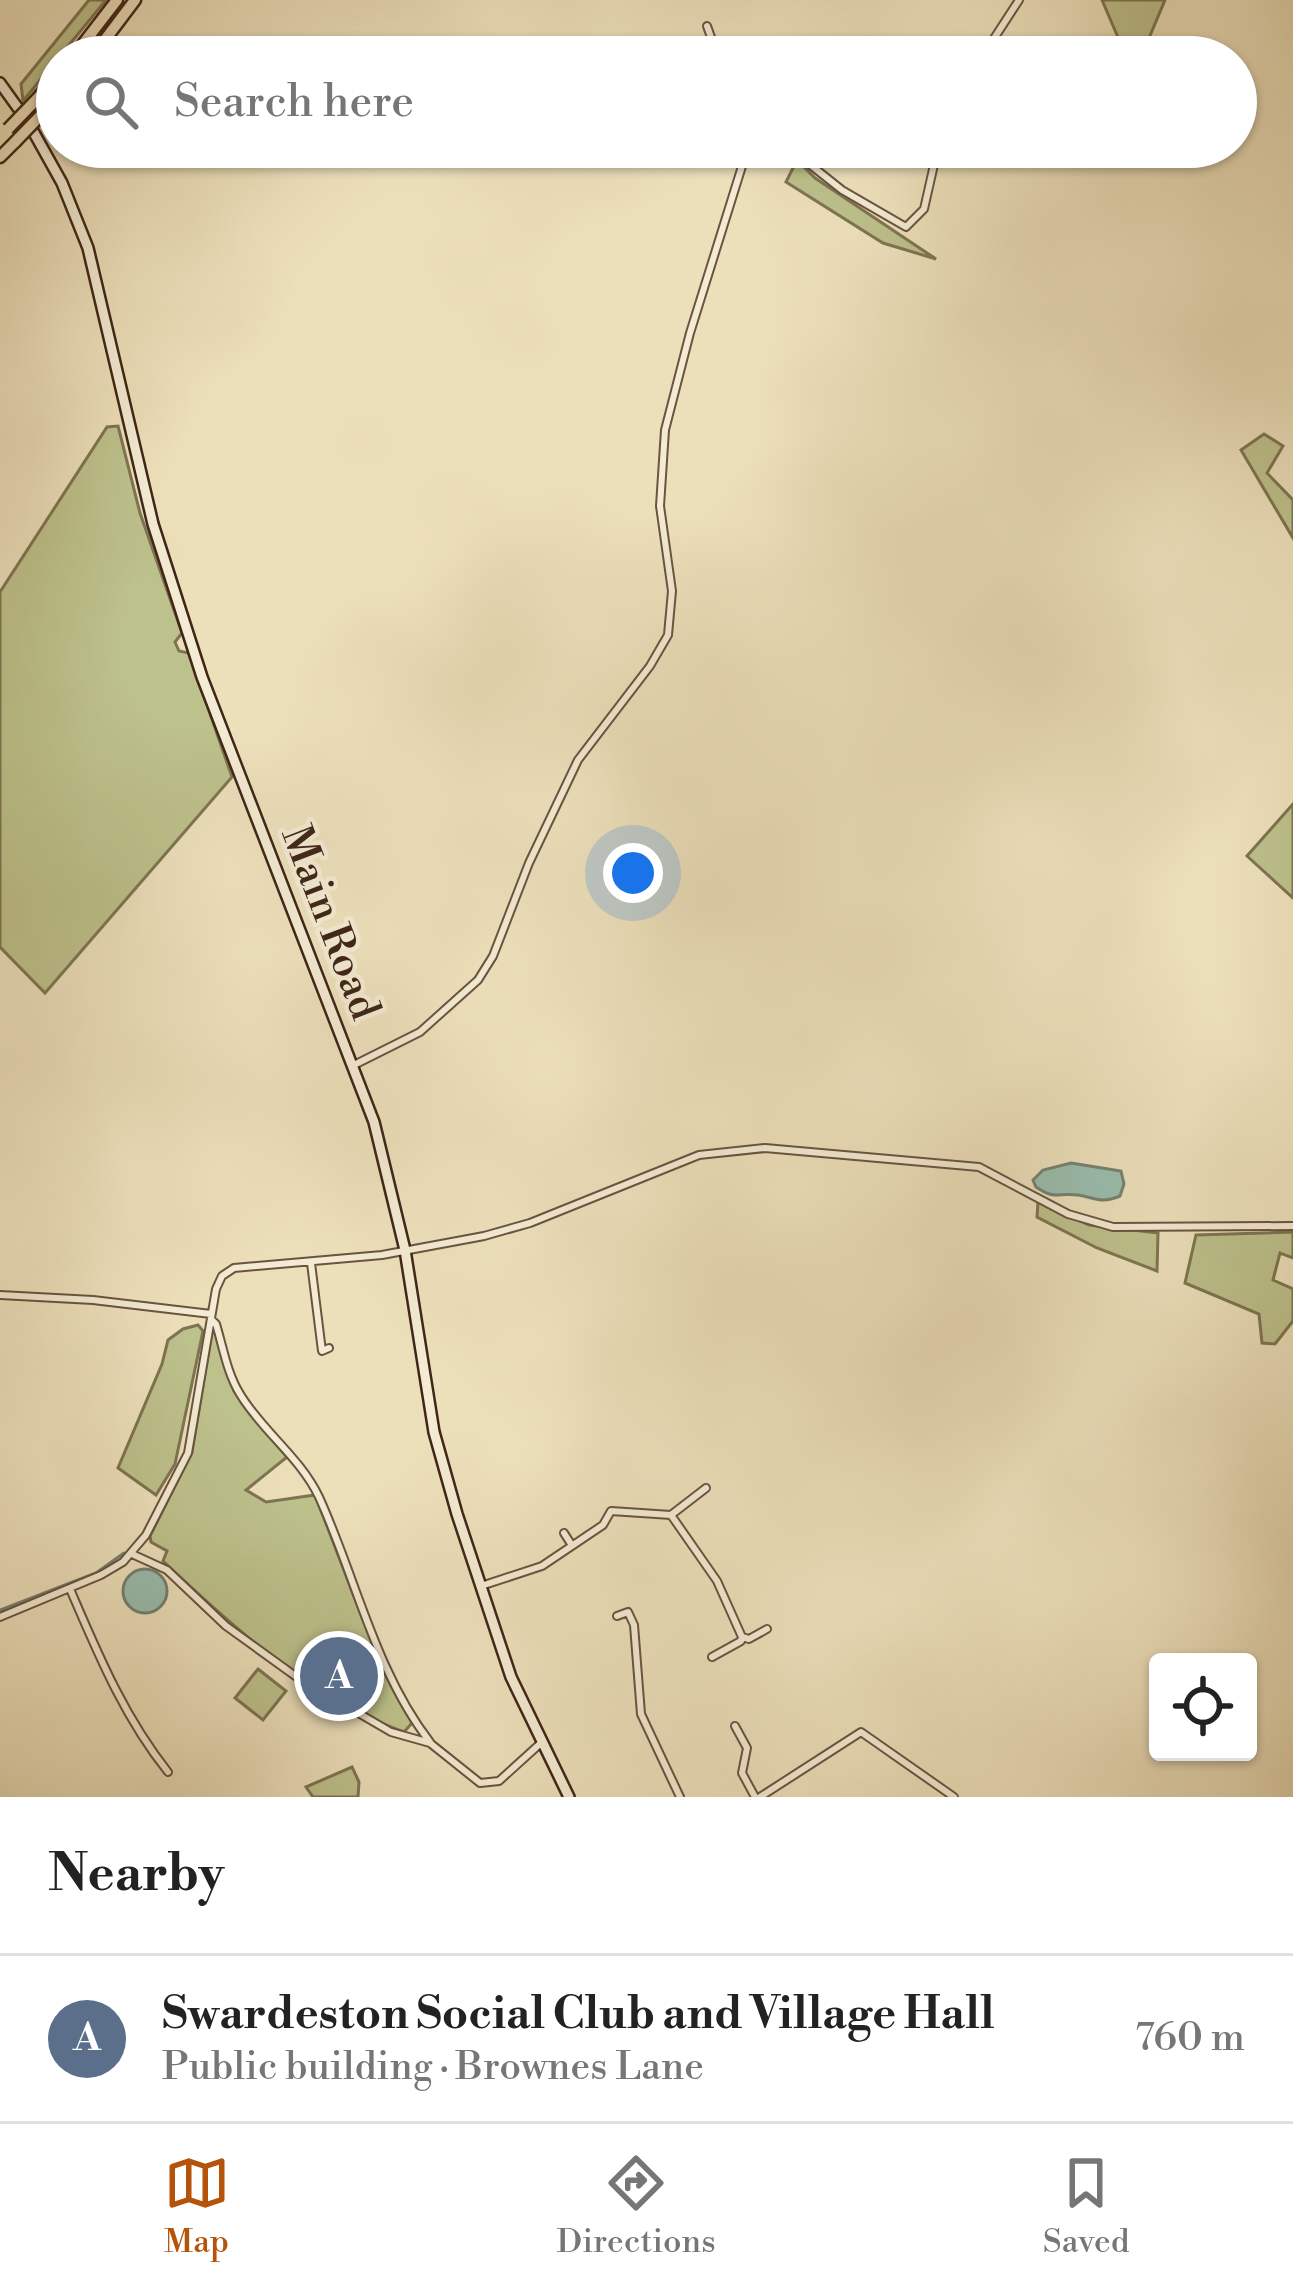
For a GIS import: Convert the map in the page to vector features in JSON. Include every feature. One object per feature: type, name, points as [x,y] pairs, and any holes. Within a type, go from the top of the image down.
[{"type":"highway","points":[[89,36],[117,0]]},
{"type":"highway","points":[[108,36],[135,0]]},
{"type":"highway","points":[[4,134],[36,99]]},
{"type":"highway","points":[[0,157],[36,120]]},
{"type":"main road","name":"Main Road","points":[[0,83],[36,138]]},
{"type":"main road","name":"Main Road","points":[[53,168],[82,230],[153,524],[184,621],[374,1122],[405,1250],[434,1432],[481,1586],[511,1677],[569,1797]]},
{"type":"street","points":[[996,36],[1019,0]]},
{"type":"street","points":[[707,26],[711,36]]},
{"type":"street","points":[[352,1066],[420,1033],[478,980],[493,956],[550,813],[578,760],[668,635],[672,591],[660,484],[665,430],[741,168]]},
{"type":"street","points":[[815,168],[852,197],[906,227],[924,209],[933,168]]},
{"type":"street","points":[[0,1617],[101,1575],[132,1554],[159,1515],[188,1453],[211,1316],[219,1281],[230,1269],[405,1250],[508,1230],[699,1155],[765,1148],[979,1167],[1068,1214],[1113,1227],[1293,1226]]},
{"type":"street","points":[[311,1263],[323,1352]]},
{"type":"street","points":[[0,1295],[93,1300],[211,1316]]},
{"type":"street","points":[[211,1316],[239,1393],[317,1494],[376,1641],[430,1743],[480,1783],[491,1785],[542,1742]]},
{"type":"street","points":[[481,1586],[536,1570],[603,1526],[611,1511],[671,1515],[706,1487]]},
{"type":"street","points":[[671,1515],[717,1581],[742,1636],[749,1639],[767,1629]]},
{"type":"street","points":[[564,1533],[571,1544]]},
{"type":"street","points":[[132,1554],[167,1570],[226,1626],[298,1678],[391,1732],[430,1743]]},
{"type":"street","points":[[70,1589],[107,1676],[144,1742],[168,1772]]},
{"type":"street","points":[[617,1616],[638,1609]]},
{"type":"street","points":[[628,1612],[637,1634],[641,1714],[680,1797]]},
{"type":"street","points":[[712,1657],[742,1636]]},
{"type":"street","points":[[735,1726],[746,1748],[742,1774],[757,1797],[862,1732],[954,1797]]},
{"type":"green space","points":[[89,0],[106,0],[76,36],[60,36]]},
{"type":"green space","points":[[1102,0],[1165,0],[1150,36],[1117,36]]},
{"type":"green space","points":[[36,65],[36,85],[23,101],[21,84]]},
{"type":"green space","points":[[793,168],[805,168],[936,259],[883,243],[786,182]]},
{"type":"green space","points":[[118,426],[140,513],[182,633],[175,642],[179,651],[189,653],[232,777],[45,993],[0,947],[0,592],[107,427]]},
{"type":"green space","points":[[1264,434],[1283,446],[1267,473],[1293,500],[1293,538],[1241,450]]},
{"type":"green space","points":[[1293,804],[1293,898],[1247,856]]},
{"type":"green space","points":[[1038,1202],[1089,1225],[1158,1233],[1157,1271],[1097,1248],[1037,1217]]},
{"type":"green space","points":[[1293,1232],[1293,1258],[1280,1253],[1273,1280],[1293,1289],[1293,1321],[1275,1344],[1262,1343],[1259,1314],[1185,1283],[1196,1235]]},
{"type":"green space","points":[[198,1325],[203,1331],[175,1464],[156,1495],[118,1468],[168,1340]]},
{"type":"green space","points":[[213,1326],[234,1391],[287,1457],[246,1490],[266,1502],[315,1495],[360,1612],[412,1723],[404,1732],[337,1700],[275,1659],[163,1561],[167,1551],[151,1542],[192,1452]]},
{"type":"green space","points":[[258,1669],[286,1691],[263,1720],[235,1698]]},
{"type":"green space","points":[[352,1767],[359,1782],[358,1797],[313,1797],[306,1787]]},
{"type":"shaded area","points":[[1071,1163],[1121,1171],[1120,1196],[1103,1200],[1053,1195],[1036,1187],[1033,1180],[1043,1170]]},
{"type":"shaded area","points":[[145,1569],[161,1575],[167,1591],[161,1607],[145,1613],[129,1607],[123,1591],[129,1575]]},
{"type":"waterway","points":[[0,1610],[96,1573],[124,1553]]},
{"type":"place","name":"Swardeston Social Club and Village Hall","points":[[339,1676]]}]
